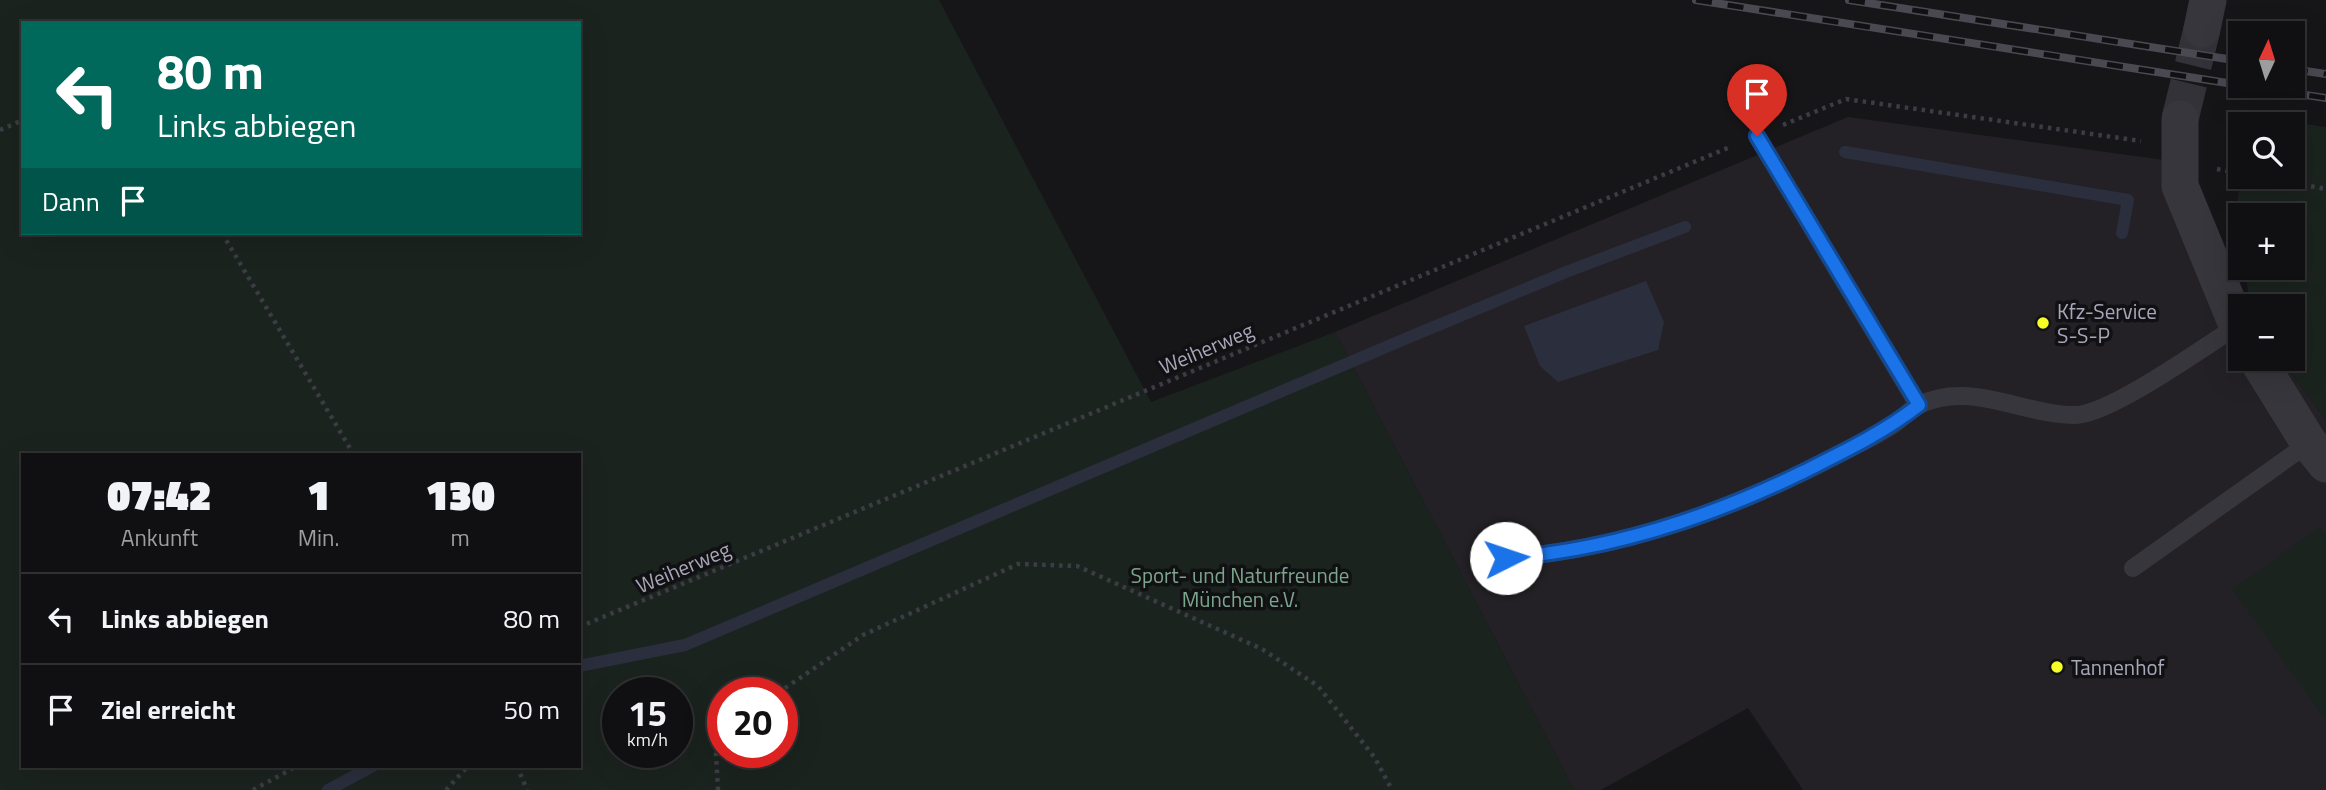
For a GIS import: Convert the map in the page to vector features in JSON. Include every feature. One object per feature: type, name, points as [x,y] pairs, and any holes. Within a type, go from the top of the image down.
[{"type":"street","points":[[2180,133],[2180,186],[2228,304]]},
{"type":"street","points":[[2265,371],[2318,453]]},
{"type":"lane","points":[[1757,136],[1919,405]]},
{"type":"lane","points":[[1506,558],[1586,548],[1650,533],[1703,515],[1783,482],[1841,453],[1894,424],[1919,405],[1956,395],[1971,395],[2043,411],[2076,415],[2094,411],[2120,399],[2228,335]]},
{"type":"lane","points":[[2133,568],[2318,453]]},
{"type":"path","name":"Weiherweg","points":[[581,626],[1846,99],[2180,133]]},
{"type":"path","points":[[0,130],[21,121]]},
{"type":"path","points":[[2305,185],[2326,189]]},
{"type":"path","points":[[223,235],[353,453]]},
{"type":"path","points":[[798,679],[863,635],[1018,564],[1077,566],[1262,649],[1318,686],[1375,758],[1392,790]]},
{"type":"path","points":[[253,790],[293,768]]},
{"type":"path","points":[[446,790],[466,768]]},
{"type":"path","points":[[518,768],[527,790]]},
{"type":"path","points":[[717,768],[718,790]]},
{"type":"shaded area","points":[[1848,117],[2187,163],[2228,274],[2228,280],[2236,294],[2228,294],[2228,371],[2290,371],[2326,420],[2326,790],[1803,790],[1748,708],[1601,790],[1574,790],[1335,332]]},
{"type":"green space","name":"Sport- und Naturfreunde München e.V.","points":[[0,0],[939,0],[1151,402],[1335,332],[1574,790],[0,790]]},
{"type":"green space","points":[[2305,124],[2326,127],[2326,420],[2290,371],[2305,371],[2305,294],[2248,294],[2247,280],[2305,280],[2305,203],[2237,203],[2239,189],[2305,189]]},
{"type":"green space","points":[[2320,527],[2326,536],[2326,721],[2232,589]]},
{"type":"water","points":[[1646,281],[1664,322],[1658,350],[1558,382],[1540,366],[1524,326]]},
{"type":"waterway","points":[[1845,152],[2128,200],[2122,233]]},
{"type":"waterway","points":[[581,666],[685,645],[1412,336],[1566,272],[1685,227]]},
{"type":"waterway","points":[[328,790],[369,768]]},
{"type":"tunnel","points":[[2180,119],[2202,29]]},
{"type":"railway","points":[[1696,0],[2228,83]]},
{"type":"railway","points":[[1849,0],[2228,59]]},
{"type":"railway","points":[[2305,71],[2326,74]]},
{"type":"railway","points":[[2305,95],[2326,98]]},
{"type":"place","name":"Kfz-Service S-S-P","points":[[2043,323]]},
{"type":"place","name":"Tannenhof","points":[[2057,667]]},
{"type":"route","points":[[1506,558],[1586,548],[1650,533],[1728,506],[1841,453],[1894,424],[1919,405],[1757,136]]}]
